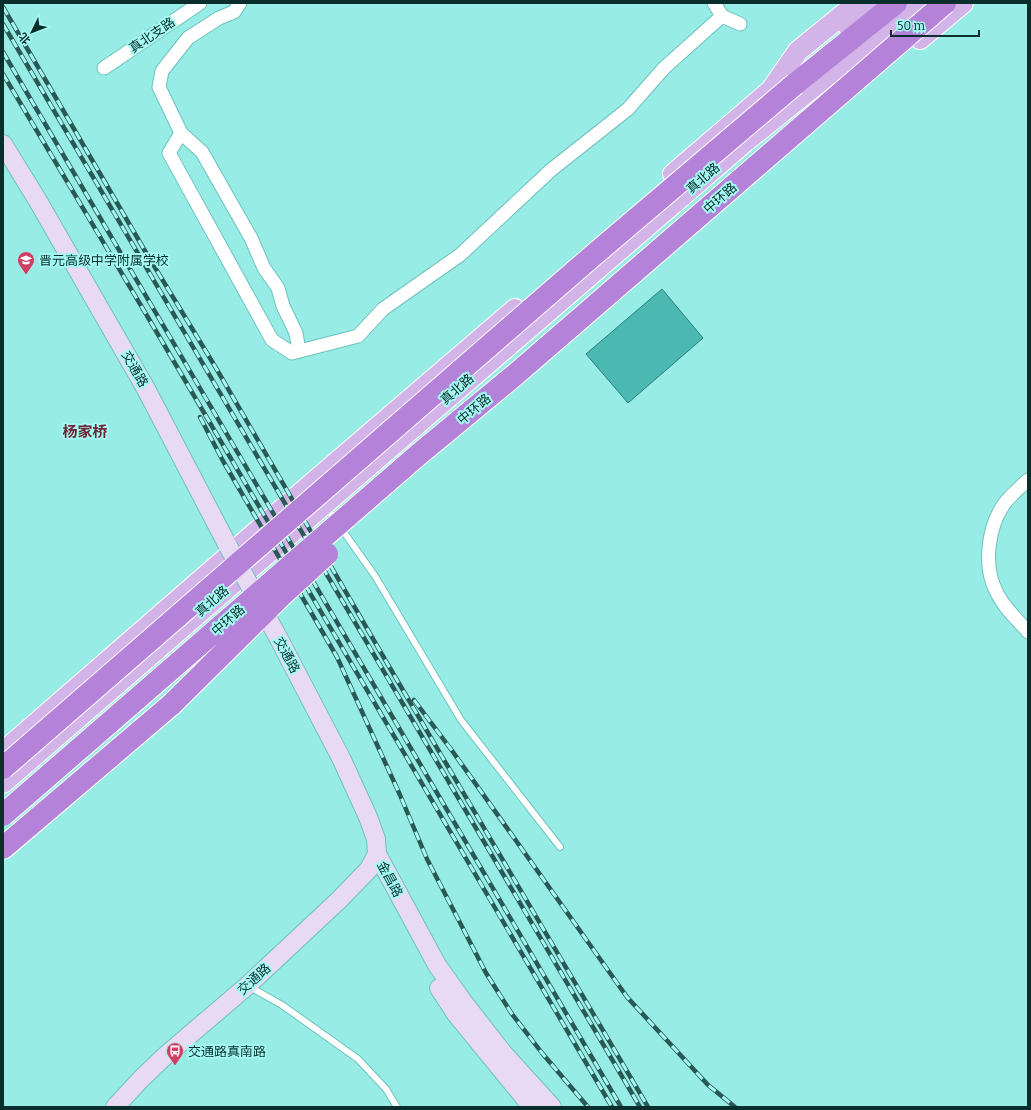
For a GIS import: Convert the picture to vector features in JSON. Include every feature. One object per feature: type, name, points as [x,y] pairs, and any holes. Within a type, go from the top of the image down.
[{"type":"highway","points":[[795,84],[881,3]]},
{"type":"highway","points":[[3,768],[596,253],[795,84],[896,3]]},
{"type":"highway","name":"中环路","points":[[3,816],[418,456],[516,374],[945,3]]},
{"type":"highway","points":[[3,848],[172,704],[281,596],[418,470],[516,374]]},
{"type":"main road","name":"真北路","points":[[770,90],[798,51],[857,3]]},
{"type":"main road","name":"真北路","points":[[3,752],[330,468],[770,90],[876,3]]},
{"type":"main road","name":"真北路","points":[[3,783],[324,504],[745,142],[918,3]]},
{"type":"main road","points":[[834,71],[913,44],[963,3]]},
{"type":"main road","name":"交通路","points":[[3,144],[38,201],[146,389],[342,760],[368,817],[376,839],[377,854],[369,869],[339,900],[247,986],[160,1061],[115,1107]]},
{"type":"main road","name":"金昌路","points":[[377,854],[387,898],[427,970],[456,1014],[532,1107]]},
{"type":"main road","name":"金昌路","points":[[377,854],[437,966],[503,1053],[552,1107]]},
{"type":"street","name":"真北支路","points":[[104,68],[200,3]]},
{"type":"street","points":[[240,3],[234,12],[220,18],[188,38],[162,71],[159,88],[181,134],[202,152],[244,227],[264,268],[278,288],[283,306],[296,333],[299,351]]},
{"type":"street","points":[[714,3],[722,16],[740,24]]},
{"type":"street","points":[[181,134],[169,153],[272,340],[292,353],[358,336],[383,309],[460,255],[551,170],[628,109],[664,68],[722,16]]},
{"type":"street","points":[[1028,480],[1004,504],[995,522],[989,543],[989,572],[996,592],[1008,609],[1028,632]]},
{"type":"lane","points":[[324,504],[375,576],[461,720],[560,847]]},
{"type":"lane","points":[[247,986],[282,1005],[358,1059],[386,1089],[397,1107]]},
{"type":"building","points":[[662,289],[703,338],[628,403],[586,354]]},
{"type":"railway","points":[[3,7],[648,1107]]},
{"type":"railway","points":[[3,24],[640,1107]]},
{"type":"railway","points":[[3,52],[621,1107]]},
{"type":"railway","points":[[3,74],[146,314],[612,1107]]},
{"type":"railway","points":[[200,417],[223,461],[337,657],[400,795],[427,859],[486,973],[512,1014],[542,1053],[588,1107]]},
{"type":"railway","points":[[414,700],[453,752],[627,997],[708,1085],[735,1107]]},
{"type":"place","name":"晋元高级中学附属学校","points":[[26,275]]},
{"type":"place","name":"交通路真南路","points":[[175,1066]]},
{"type":"district","name":"杨家桥","points":[[85,432]]}]
